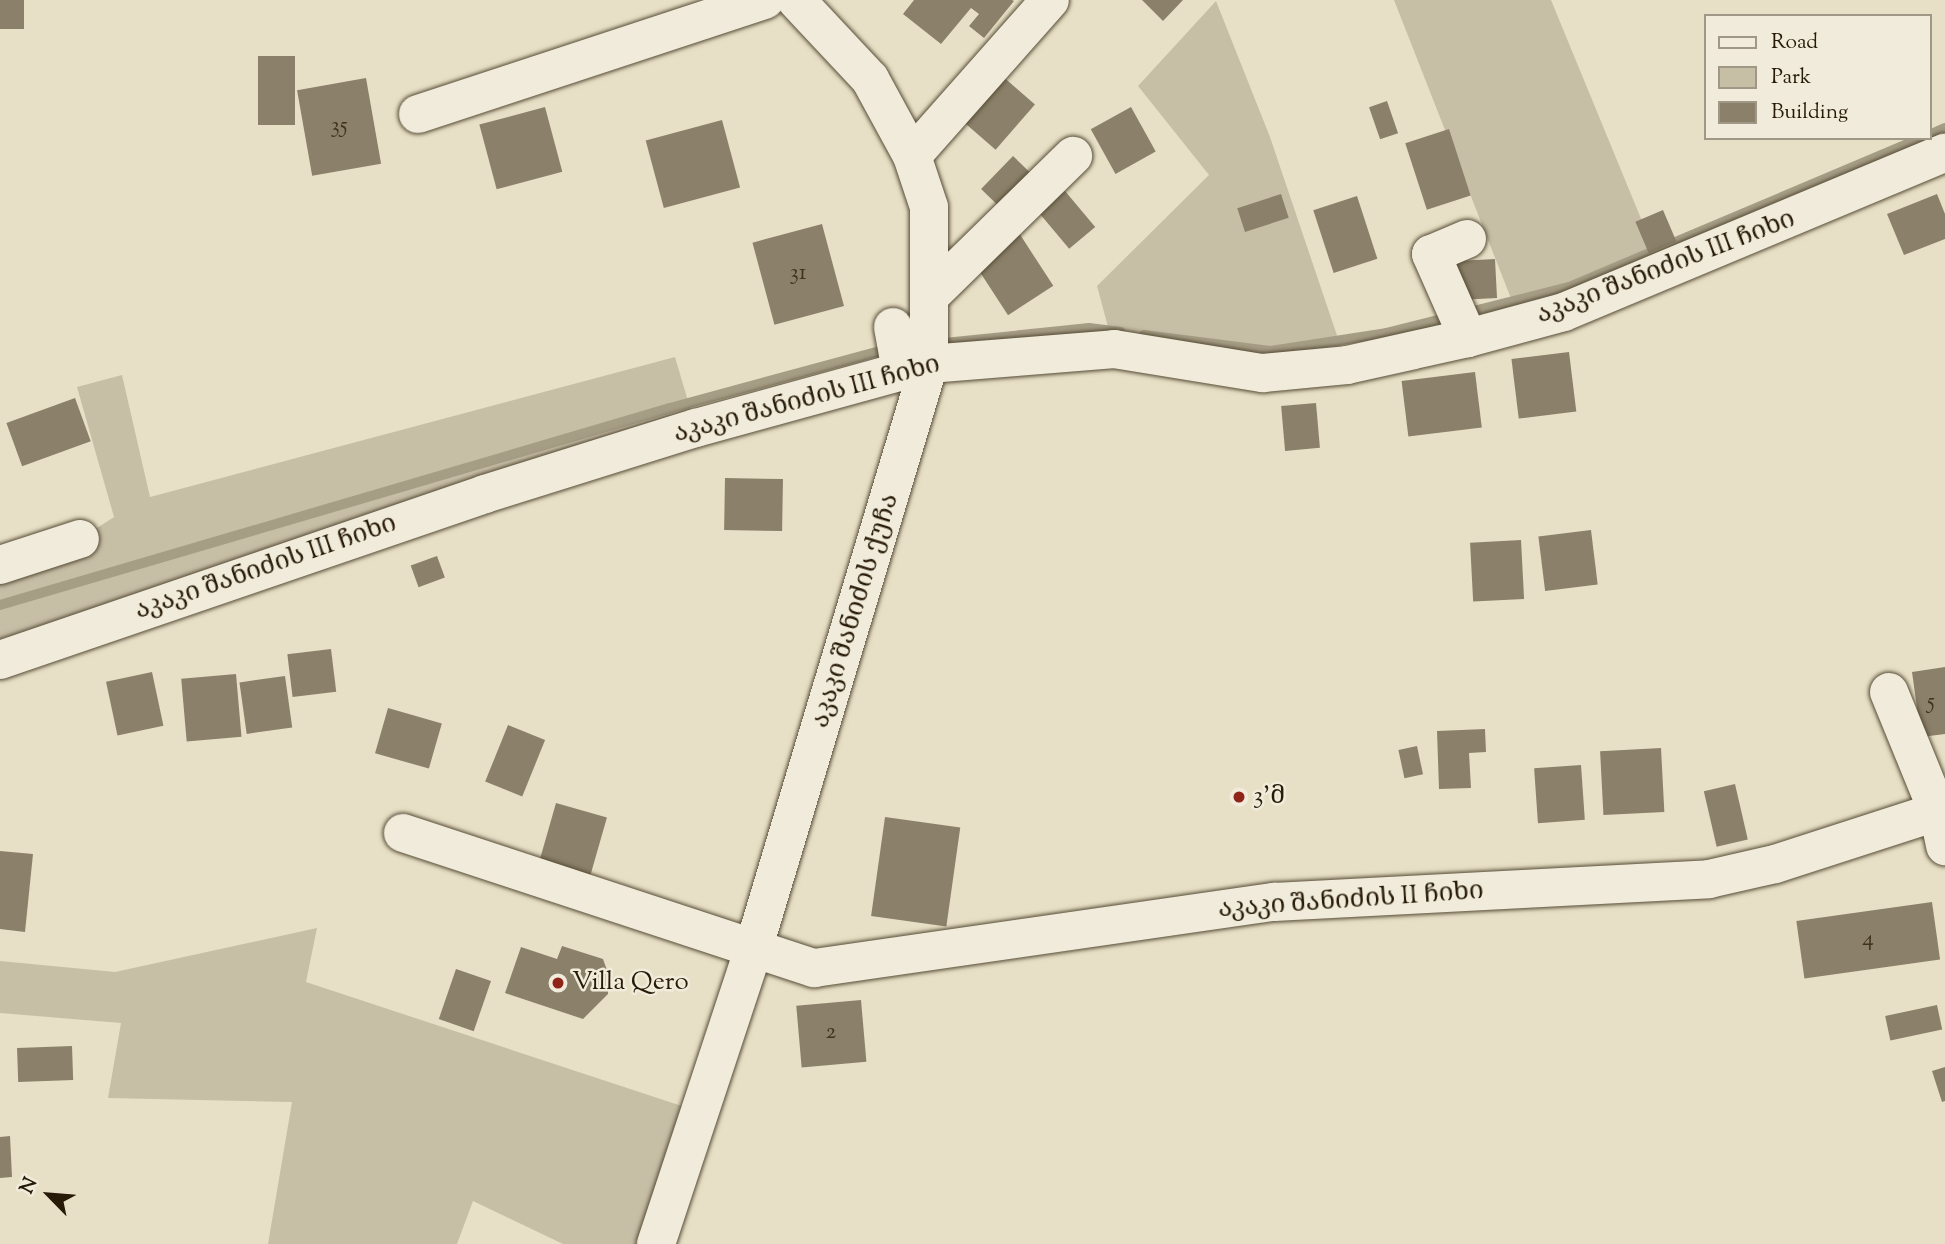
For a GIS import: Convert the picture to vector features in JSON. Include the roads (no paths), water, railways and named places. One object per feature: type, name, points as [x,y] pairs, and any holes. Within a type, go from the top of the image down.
[{"type":"street","points":[[418,114],[765,0]]},
{"type":"street","name":"აკაკი შანიძის ქუჩა","points":[[656,1244],[753,950],[915,367],[931,295],[929,208],[912,156],[870,79],[796,0]]},
{"type":"street","points":[[912,156],[1050,0]]},
{"type":"street","name":"აკაკი შანიძის III ჩიხი","points":[[0,660],[485,494],[696,428],[915,367],[1114,349],[1263,373],[1347,365],[1468,338],[1564,312],[1945,153]]},
{"type":"street","points":[[931,295],[1073,156]]},
{"type":"street","points":[[1467,239],[1431,254],[1468,338]]},
{"type":"street","points":[[893,327],[915,367]]},
{"type":"street","points":[[0,565],[80,539]]},
{"type":"street","points":[[1889,691],[1943,822]]},
{"type":"street","name":"აკაკი შანიძის II ჩიხი","points":[[403,833],[814,968],[1274,902],[1709,879],[1943,822]]},
{"type":"waterway","points":[[1931,134],[1945,128]]},
{"type":"waterway","points":[[1144,335],[1270,351],[1386,333],[1569,287],[1917,140]]},
{"type":"waterway","points":[[935,344],[1089,328],[1121,332]]},
{"type":"waterway","points":[[0,605],[670,408],[891,348]]},
{"type":"place","name":"3'მ","points":[[1239,797]]},
{"type":"place","name":"Villa Qero","points":[[558,983]]}]
